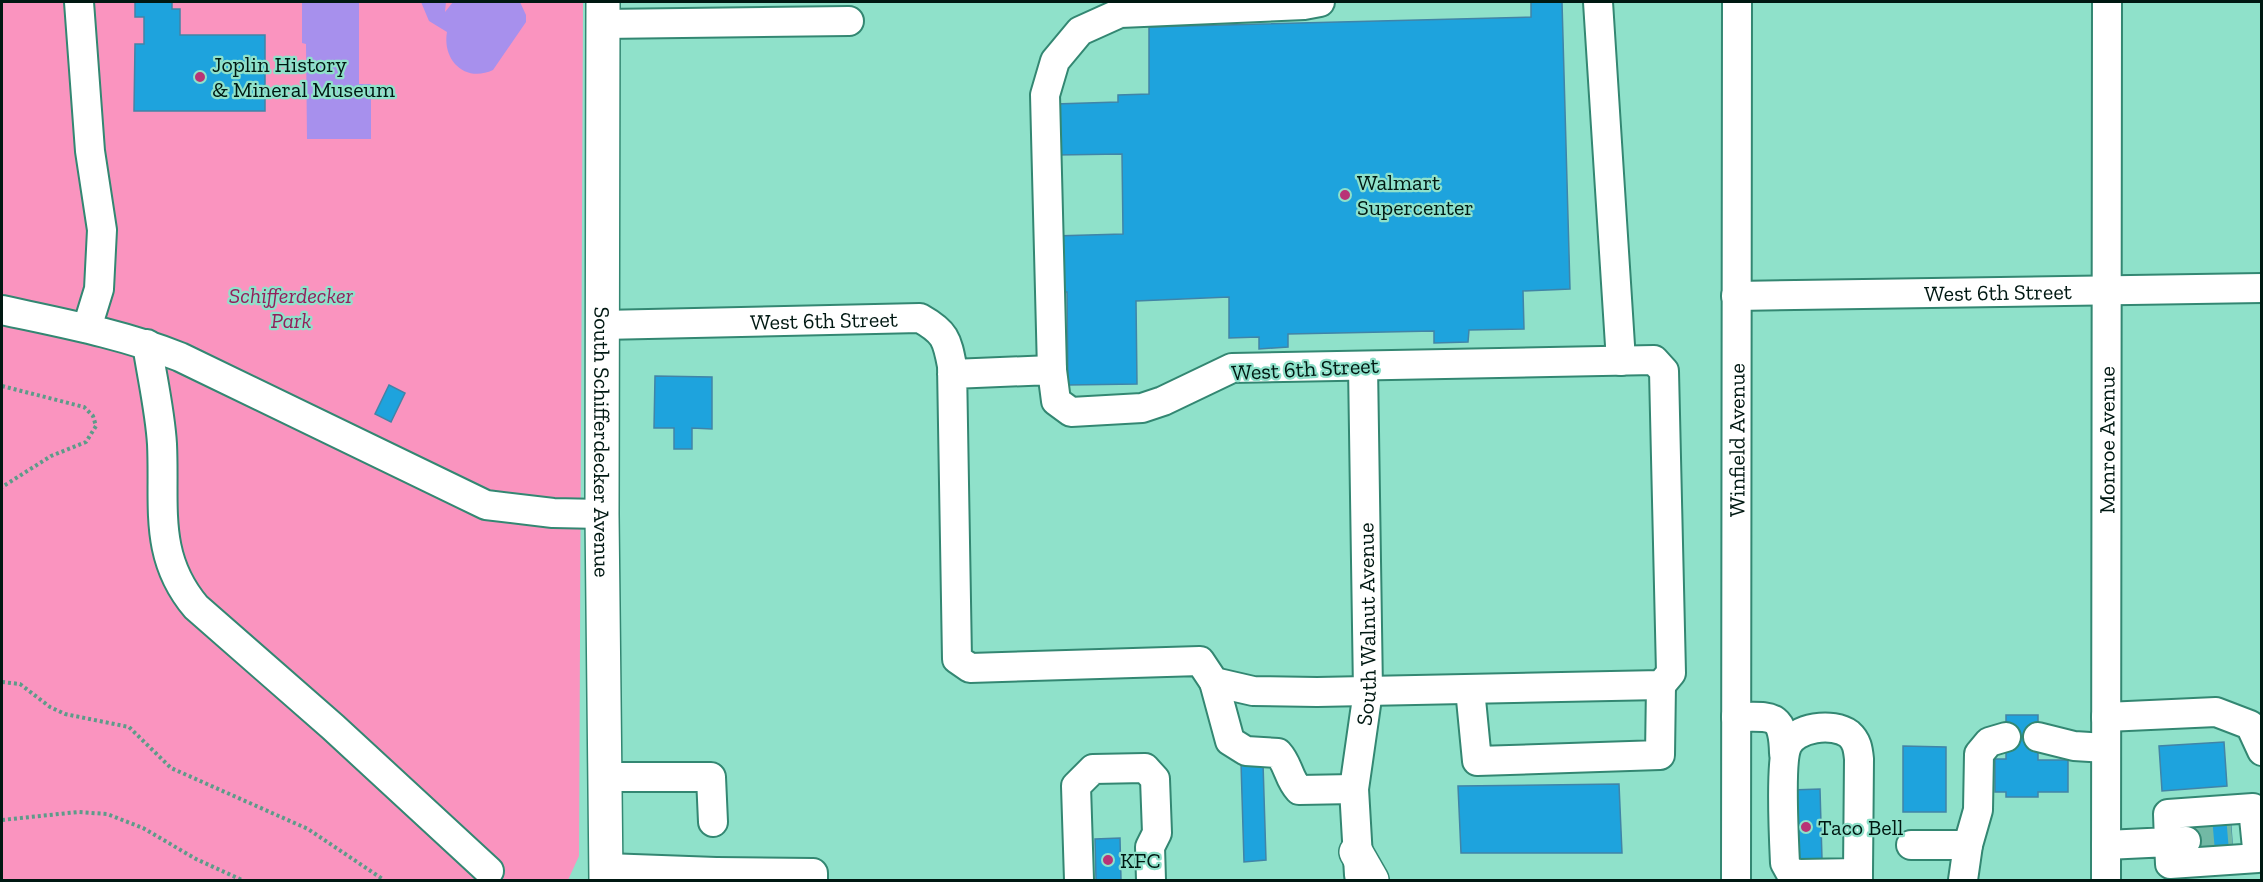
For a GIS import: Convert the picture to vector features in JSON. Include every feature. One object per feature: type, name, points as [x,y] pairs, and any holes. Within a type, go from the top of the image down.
[{"type":"main road","name":"South Schifferdecker Avenue","points":[[600,867],[605,777],[602,514],[602,13]]},
{"type":"main road","points":[[1355,871],[1372,880]]},
{"type":"street","points":[[79,2],[89,141],[102,230],[99,289],[87,328]]},
{"type":"street","name":"West 6th Street","points":[[1320,2],[1304,5],[1120,13],[1080,31],[1054,61],[1045,95],[1052,370],[1056,401],[1071,412],[1142,408],[1163,401],[1232,368],[1654,360],[1664,371],[1671,673],[1661,685]]},
{"type":"street","points":[[1598,2],[1621,361]]},
{"type":"street","name":"Winfield Avenue","points":[[1736,880],[1737,2]]},
{"type":"street","name":"Monroe Avenue","points":[[2106,880],[2107,2]]},
{"type":"street","points":[[602,13],[841,14]]},
{"type":"street","name":"West 6th Street","points":[[1736,296],[2262,288]]},
{"type":"street","points":[[2,310],[87,328],[147,344],[180,357],[486,505],[552,513],[602,514]]},
{"type":"street","name":"West 6th Street","points":[[602,325],[920,318],[937,328],[948,342],[952,374],[957,659],[970,668],[1200,661],[1214,682]]},
{"type":"street","points":[[147,344],[162,442],[164,535],[172,573],[183,591],[196,607],[333,727],[489,871]]},
{"type":"street","name":"South Walnut Avenue","points":[[1355,871],[1354,789],[1368,691],[1363,366]]},
{"type":"street","points":[[952,374],[1052,370]]},
{"type":"street","points":[[1354,789],[1299,790],[1289,780],[1288,764],[1278,753],[1246,751],[1230,741],[1214,682],[1253,691],[1661,685],[1660,755],[1477,761],[1470,689]]},
{"type":"street","points":[[2106,717],[2216,712],[2250,725],[2262,751]]},
{"type":"street","points":[[1736,717],[1772,717],[1780,723],[1784,733],[1784,753],[1785,856],[1790,872],[1858,877],[1857,746],[1851,736],[1842,730],[1815,729],[1793,736],[1784,753]]},
{"type":"street","points":[[1964,880],[1968,845],[1978,810],[1979,754],[1989,742],[2006,737]]},
{"type":"street","points":[[2038,737],[2074,746],[2106,748]]},
{"type":"street","points":[[1079,880],[1076,786],[1093,769],[1145,768],[1155,779],[1156,787],[1157,833],[1150,846],[1151,880]]},
{"type":"street","points":[[605,777],[711,777],[713,822]]},
{"type":"street","points":[[1089,880],[1085,795],[1101,778],[1138,777],[1156,787]]},
{"type":"street","points":[[2175,857],[2168,814],[2253,838]]},
{"type":"street","points":[[2106,845],[2175,857],[2253,838]]},
{"type":"street","points":[[1911,845],[1968,845]]},
{"type":"street","points":[[600,867],[716,876],[813,873],[813,880]]},
{"type":"path","points":[[2,386],[84,407],[93,416],[96,426],[86,442],[51,456],[2,487]]},
{"type":"path","points":[[2,682],[20,684],[50,707],[65,714],[129,727],[171,768],[309,830],[384,880]]},
{"type":"path","points":[[2,820],[78,812],[107,814],[143,828],[196,859],[242,880]]},
{"type":"green space","name":"Schifferdecker Park","points":[[2,2],[583,2],[579,856],[568,880],[2,880]]},
{"type":"shaded area","points":[[302,2],[359,2],[359,84],[371,84],[371,139],[307,139],[306,44],[302,43]]},
{"type":"shaded area","points":[[421,2],[446,2],[445,12],[453,2],[520,2],[526,15],[526,22],[493,70],[473,73],[465,71],[452,60],[446,42],[447,32],[429,21]]},
{"type":"building","name":"Joplin History & Mineral Museum","points":[[135,2],[172,2],[172,9],[180,9],[180,35],[265,35],[265,111],[134,111],[135,44],[144,44],[144,17],[135,17]]},
{"type":"building","name":"Walmart Supercenter","points":[[1531,2],[1562,2],[1570,289],[1523,291],[1524,329],[1469,330],[1468,342],[1434,343],[1434,331],[1288,334],[1288,347],[1259,349],[1259,337],[1229,338],[1229,297],[1136,301],[1137,384],[1068,385],[1067,292],[1056,292],[1054,236],[1123,234],[1122,154],[1056,155],[1055,104],[1118,102],[1118,95],[1149,94],[1149,27],[1531,17]]},
{"type":"building","points":[[655,376],[712,377],[712,429],[692,428],[692,449],[674,449],[674,428],[654,428]]},
{"type":"building","points":[[389,385],[405,393],[391,422],[375,414]]},
{"type":"building","points":[[2006,715],[2038,715],[2038,760],[2068,760],[2068,792],[2038,792],[2038,797],[2006,797],[2006,792],[1995,792],[1995,759],[2006,759]]},
{"type":"building","points":[[2224,742],[2227,786],[2162,791],[2159,746]]},
{"type":"building","points":[[1903,746],[1946,747],[1946,812],[1903,812]]},
{"type":"building","points":[[1241,763],[1263,763],[1266,860],[1244,862]]},
{"type":"building","points":[[1619,784],[1622,853],[1461,853],[1458,786]]},
{"type":"building","name":"Taco Bell","points":[[1820,789],[1822,859],[1795,860],[1791,790]]},
{"type":"building","points":[[2230,814],[2233,856],[2188,860],[2184,818]]},
{"type":"building","name":"KFC","points":[[1120,838],[1121,880],[1096,880],[1095,839]]},
{"type":"tunnel","points":[[2186,841],[2232,837]]},
{"type":"place","name":"Joplin History & Mineral Museum","points":[[200,77]]},
{"type":"place","name":"Walmart Supercenter","points":[[1345,195]]},
{"type":"place","name":"Taco Bell","points":[[1806,827]]},
{"type":"place","name":"KFC","points":[[1108,860]]}]
